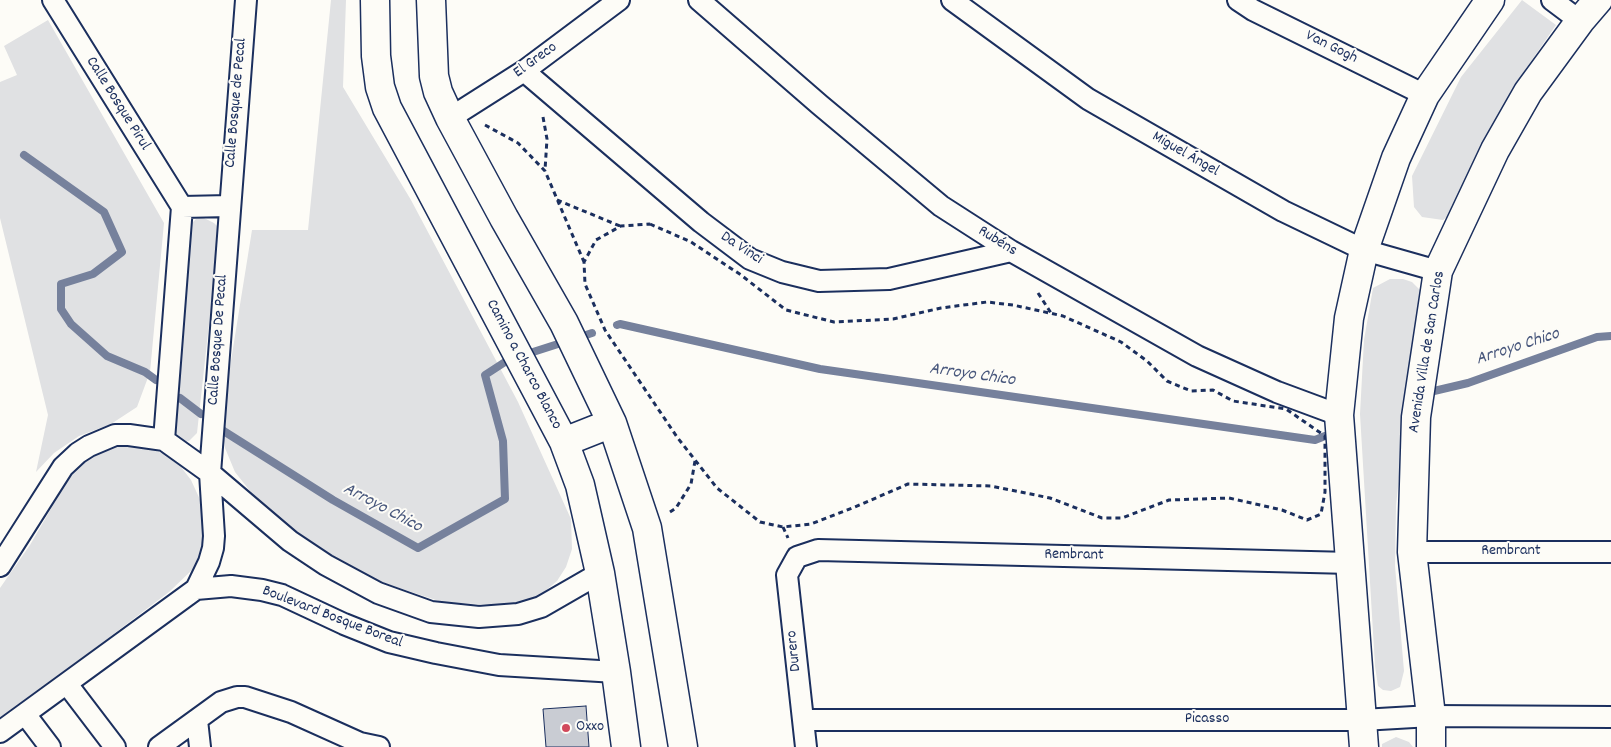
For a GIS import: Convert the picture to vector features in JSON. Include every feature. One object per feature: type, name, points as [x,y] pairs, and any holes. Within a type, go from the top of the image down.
[{"type":"street","name":"Calle Bosque Pirul","points":[[53,0],[182,207]]},
{"type":"street","name":"Calle Bosque de Pecal","points":[[229,206],[246,0]]},
{"type":"street","name":"Camino a Charco Blanco","points":[[375,0],[376,56],[380,87],[387,108],[564,442],[580,485],[600,573],[626,747]]},
{"type":"street","points":[[431,0],[430,19],[434,76],[438,92],[504,218],[564,323],[612,423],[647,528],[658,583],[683,747]]},
{"type":"street","name":"El Greco","points":[[450,118],[524,70],[618,0]]},
{"type":"street","name":"Rubéns","points":[[699,0],[820,105],[941,206],[1011,251],[1197,356],[1277,392],[1339,415]]},
{"type":"street","name":"Miguel Ángel","points":[[952,0],[1088,99],[1283,211],[1364,250],[1438,272]]},
{"type":"street","points":[[1364,747],[1339,415],[1349,318],[1364,250],[1396,158],[1425,95],[1490,0]]},
{"type":"street","points":[[1552,0],[1580,21]]},
{"type":"street","name":"Avenida Villa de San Carlos","points":[[1432,747],[1431,716],[1412,552],[1416,417],[1438,272],[1495,150],[1528,92],[1580,21],[1598,0]]},
{"type":"street","name":"Van Gogh","points":[[1248,3],[1425,95]]},
{"type":"street","name":"Da Vinci","points":[[524,70],[701,222],[750,258],[782,272],[819,281],[889,279],[1011,251]]},
{"type":"street","points":[[164,440],[182,207],[229,206]]},
{"type":"street","name":"Calle Bosque De Pecal","points":[[210,473],[229,206]]},
{"type":"street","points":[[564,442],[612,423]]},
{"type":"street","points":[[0,566],[63,467],[89,446],[116,435],[129,435],[164,440],[210,473],[290,541],[326,565],[378,593],[431,612],[479,617],[518,614],[541,607],[600,573]]},
{"type":"street","points":[[0,732],[196,589],[210,562],[213,548],[210,473]]},
{"type":"street","name":"Rembrant","points":[[797,557],[818,550],[1351,563]]},
{"type":"street","name":"Rembrant","points":[[1412,552],[1611,552]]},
{"type":"street","name":"Durero","points":[[797,557],[787,575],[806,747]]},
{"type":"street","name":"Boulevard Bosque Boreal","points":[[196,589],[231,586],[282,595],[388,642],[436,653],[499,665],[616,672]]},
{"type":"street","points":[[67,684],[115,747]]},
{"type":"street","points":[[159,747],[221,702],[236,697],[245,697],[291,712],[366,746]]},
{"type":"street","points":[[25,714],[50,747]]},
{"type":"street","name":"Picasso","points":[[803,720],[1362,720],[1431,716],[1611,717]]},
{"type":"street","points":[[197,720],[200,747]]},
{"type":"path","points":[[542,108],[547,139],[545,171]]},
{"type":"path","points":[[450,118],[488,126],[511,138],[545,171],[584,262],[585,284],[605,330],[695,461],[717,488],[760,522],[783,527],[811,524],[855,508],[908,484],[991,486],[1050,498],[1102,518],[1122,518],[1169,500],[1229,498],[1282,510],[1307,520],[1321,514],[1326,492],[1325,436],[1286,409],[1233,400],[1214,390],[1191,391],[1167,381],[1147,361],[1121,342],[1063,316],[1013,305],[987,302],[941,308],[893,319],[834,322],[786,310],[691,242],[650,224],[621,226],[596,240],[584,262]]},
{"type":"path","points":[[557,200],[621,226]]},
{"type":"path","points":[[647,528],[676,508],[691,484],[695,461]]},
{"type":"shaded area","points":[[331,0],[346,0],[343,87],[411,200],[518,402],[571,519],[572,549],[566,567],[557,581],[538,597],[516,605],[445,603],[378,581],[326,552],[283,523],[250,491],[235,472],[225,448],[221,423],[252,230],[308,230]]},
{"type":"shaded area","points":[[1522,0],[1556,25],[1512,89],[1455,211],[1443,220],[1422,217],[1414,207],[1412,176],[1461,77]]},
{"type":"shaded area","points":[[48,20],[164,223],[150,372],[137,407],[111,424],[79,436],[54,453],[36,472],[48,415],[0,218],[0,82],[17,75],[4,46]]},
{"type":"shaded area","points":[[202,217],[214,223],[218,227],[219,233],[197,433],[189,441],[185,442],[178,439],[174,434],[190,225],[196,219]]},
{"type":"shaded area","points":[[1390,279],[1403,279],[1412,282],[1422,292],[1407,398],[1396,506],[1395,566],[1404,671],[1400,687],[1391,691],[1383,690],[1378,686],[1375,666],[1360,414],[1364,340],[1373,288]]},
{"type":"shaded area","points":[[121,444],[143,446],[164,454],[181,467],[191,480],[202,504],[206,522],[206,537],[198,562],[169,592],[0,720],[0,588],[30,545],[74,469],[97,450]]},
{"type":"shaded area","points":[[1396,737],[1409,742],[1413,747],[1382,747],[1382,744]]},
{"type":"building","name":"Oxxo","points":[[586,706],[589,747],[546,747],[543,709]]},
{"type":"waterway","points":[[24,155],[104,212],[122,252],[93,274],[61,284],[61,309],[71,324],[107,356],[145,372],[156,380]]},
{"type":"waterway","name":"Arroyo Chico","points":[[617,325],[620,324],[820,369],[1315,440],[1325,436]]},
{"type":"waterway","points":[[586,335],[592,333]]},
{"type":"waterway","name":"Arroyo Chico","points":[[1434,391],[1468,383],[1597,337],[1611,336]]},
{"type":"waterway","points":[[533,352],[558,344]]},
{"type":"waterway","name":"Arroyo Chico","points":[[222,430],[333,500],[418,548],[505,499],[503,441],[485,375],[505,362]]},
{"type":"waterway","points":[[180,398],[201,414]]},
{"type":"place","name":"Oxxo","points":[[566,728]]}]
